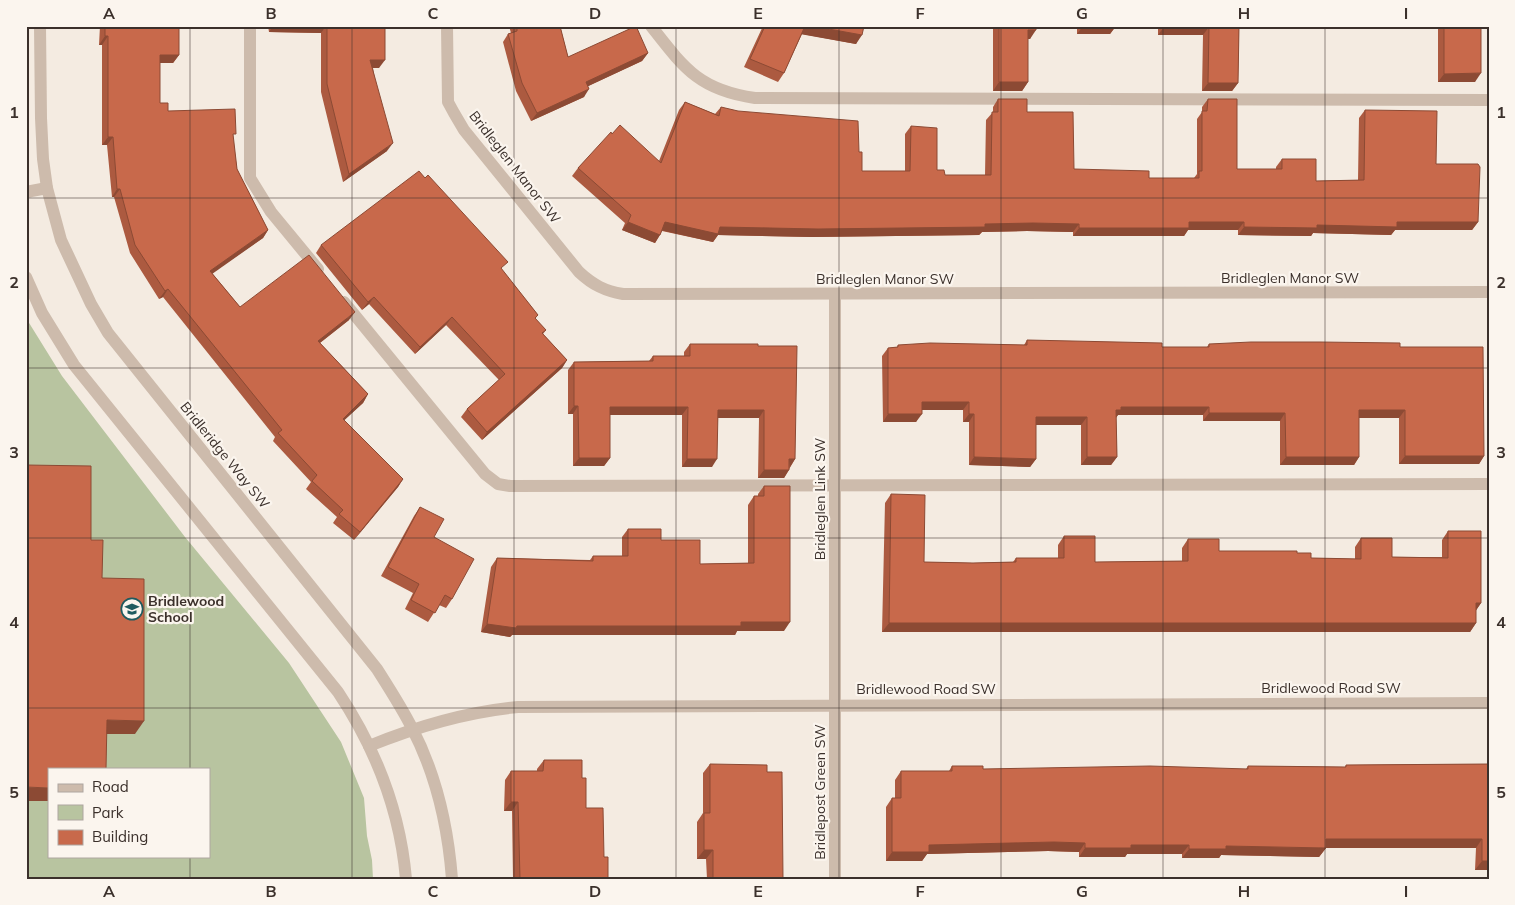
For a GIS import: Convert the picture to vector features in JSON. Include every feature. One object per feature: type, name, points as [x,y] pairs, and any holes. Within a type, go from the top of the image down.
[{"type":"street","name":"Bridleridge Way SW","points":[[40,26],[42,159],[47,188],[61,240],[108,333],[378,669],[412,728],[427,763],[443,814],[452,879]]},
{"type":"street","points":[[250,26],[250,178],[271,212],[324,277]]},
{"type":"street","name":"Bridleglen Manor SW","points":[[447,26],[448,102],[454,113],[464,130],[589,281],[601,289],[623,294],[1489,292]]},
{"type":"street","points":[[651,26],[674,54],[703,83],[732,95],[755,98],[1489,100]]},
{"type":"street","points":[[26,192],[47,188]]},
{"type":"street","points":[[26,277],[42,313],[74,365],[338,692],[358,722],[392,800],[400,834],[406,879]]},
{"type":"street","points":[[336,292],[479,467],[498,484],[528,487],[1489,484]]},
{"type":"street","name":"Bridleglen Link SW","points":[[835,294],[835,704]]},
{"type":"street","name":"Bridlewood Road SW","points":[[369,746],[412,728],[468,713],[518,707],[835,704],[1489,703]]},
{"type":"street","name":"Bridlepost Green SW","points":[[835,704],[835,879]]},
{"type":"green space","name":"Bridlewood School","points":[[26,318],[62,376],[185,537],[289,663],[341,742],[364,798],[373,879],[26,879]]},
{"type":"building","points":[[105,26],[179,26],[179,55],[160,55],[160,103],[168,103],[168,111],[235,109],[236,134],[233,134],[237,169],[268,230],[210,271],[240,307],[309,255],[355,312],[318,341],[368,394],[343,419],[403,479],[360,532],[339,514],[343,510],[312,481],[317,475],[278,433],[282,430],[168,289],[165,291],[135,245],[120,189],[117,189],[113,137],[108,137],[108,36],[105,36]]},
{"type":"building","points":[[327,26],[385,26],[385,60],[370,60],[393,143],[349,174],[327,84]]},
{"type":"building","points":[[517,26],[560,26],[568,57],[636,26],[648,53],[586,82],[589,89],[537,113],[522,83],[508,34],[517,31]]},
{"type":"building","points":[[765,26],[805,26],[784,73],[750,59]]},
{"type":"building","points":[[812,26],[864,26],[862,35]]},
{"type":"building","points":[[999,26],[1036,26],[1036,30],[1028,30],[1028,82],[999,82]]},
{"type":"building","points":[[1164,26],[1239,26],[1238,83],[1208,83],[1209,27]]},
{"type":"building","points":[[1444,26],[1481,26],[1481,73],[1444,74]]},
{"type":"building","points":[[998,99],[1027,99],[1027,112],[1073,112],[1074,169],[1149,171],[1149,178],[1199,178],[1199,171],[1202,171],[1202,111],[1207,111],[1208,99],[1237,99],[1237,169],[1282,169],[1282,159],[1316,159],[1316,181],[1364,180],[1365,110],[1437,111],[1436,164],[1478,164],[1480,167],[1478,222],[1397,222],[1397,227],[1317,225],[1317,228],[1244,227],[1244,222],[1189,222],[1189,228],[1079,228],[1079,224],[1033,223],[985,224],[985,227],[818,229],[720,227],[718,234],[665,222],[660,235],[628,222],[631,215],[578,168],[611,132],[612,134],[620,125],[661,163],[685,102],[719,116],[721,107],[738,111],[858,121],[859,152],[862,152],[862,171],[910,171],[911,126],[937,128],[937,170],[944,170],[945,175],[991,175],[992,112],[998,112]]},
{"type":"building","points":[[419,171],[425,178],[428,175],[508,262],[501,268],[538,315],[535,318],[546,330],[542,333],[567,360],[487,432],[467,409],[505,374],[452,317],[420,347],[374,297],[368,302],[321,245]]},
{"type":"building","points":[[1027,340],[1162,343],[1162,347],[1209,347],[1209,344],[1251,342],[1320,342],[1400,343],[1400,347],[1483,347],[1484,456],[1405,456],[1405,410],[1359,410],[1359,457],[1286,457],[1285,413],[1209,413],[1209,407],[1121,407],[1121,410],[1116,410],[1117,457],[1087,457],[1087,417],[1036,417],[1036,459],[974,457],[974,414],[969,414],[969,402],[922,402],[922,414],[888,414],[888,348],[898,347],[898,345],[930,343],[1027,345]]},
{"type":"building","points":[[690,344],[797,346],[795,459],[789,459],[789,470],[764,470],[764,410],[718,410],[717,459],[687,459],[688,407],[610,407],[610,458],[579,458],[578,406],[574,406],[574,362],[653,361],[653,356],[690,356]]},
{"type":"building","points":[[26,465],[91,466],[91,540],[103,540],[102,578],[144,579],[144,721],[107,720],[106,768],[48,768],[48,788],[26,787]]},
{"type":"building","points":[[764,486],[790,486],[790,622],[741,622],[741,626],[517,626],[516,628],[487,624],[497,558],[593,561],[593,556],[628,556],[628,529],[661,529],[661,540],[700,540],[700,564],[754,563],[754,496],[764,496]]},
{"type":"building","points":[[891,494],[925,495],[924,562],[1016,562],[1016,558],[1064,558],[1064,536],[1095,536],[1095,562],[1188,561],[1188,539],[1219,539],[1219,551],[1297,551],[1297,553],[1311,553],[1311,558],[1361,559],[1361,538],[1392,538],[1392,557],[1448,558],[1448,531],[1481,531],[1481,603],[1476,603],[1476,623],[889,623]]},
{"type":"building","points":[[420,507],[444,519],[434,537],[474,559],[452,599],[445,595],[435,613],[411,600],[419,584],[388,567]]},
{"type":"building","points":[[544,760],[582,760],[582,778],[586,778],[586,808],[603,808],[604,857],[608,857],[608,879],[520,879],[518,802],[511,802],[511,771],[543,771]]},
{"type":"building","points":[[710,764],[767,765],[767,772],[782,772],[783,879],[713,879],[713,850],[704,850],[704,813],[710,813]]},
{"type":"building","points":[[1489,764],[1489,861],[1482,861],[1482,839],[1326,839],[1326,848],[1226,846],[1226,849],[1189,849],[1189,845],[1131,845],[1131,848],[1085,848],[1085,843],[1054,842],[929,845],[929,852],[892,852],[892,798],[901,798],[901,771],[952,771],[952,766],[983,766],[983,769],[1150,766],[1248,769],[1248,766],[1346,767],[1346,765]]},
{"type":"place","name":"Bridlewood School","points":[[132,609]]}]
